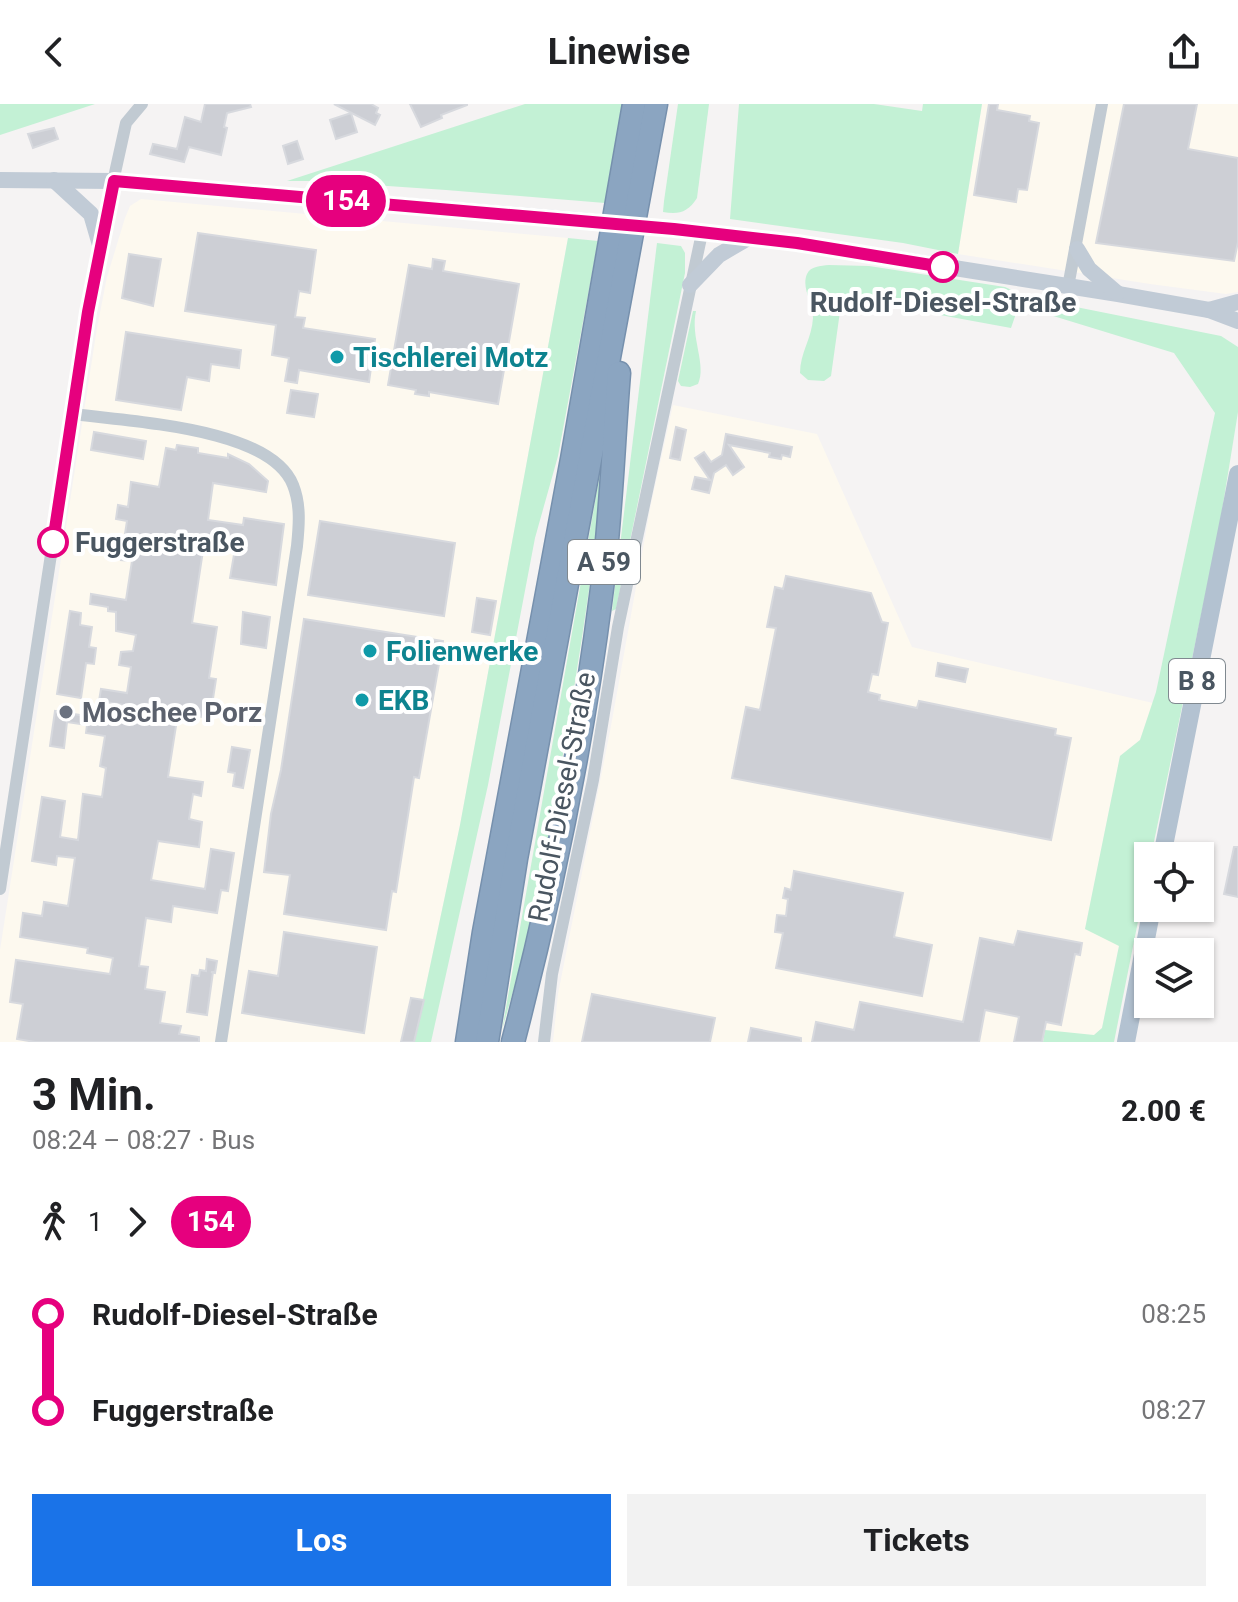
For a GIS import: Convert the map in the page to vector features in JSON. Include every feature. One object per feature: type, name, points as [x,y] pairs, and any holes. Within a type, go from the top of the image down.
[{"type":"highway","name":"A 59","points":[[451,1042],[484,932],[634,104]]},
{"type":"highway","name":"A 59","points":[[513,1042],[574,763],[601,595],[629,252],[656,104]]},
{"type":"highway","points":[[487,1042],[516,859],[629,252]]},
{"type":"highway","points":[[467,1042],[484,932]]},
{"type":"main road","points":[[0,180],[114,181],[578,220],[797,243],[1209,310],[1238,321]]},
{"type":"main road","points":[[54,180],[91,214],[100,245]]},
{"type":"main road","points":[[690,285],[719,255],[748,238]]},
{"type":"main road","points":[[1077,249],[1089,269],[1118,294]]},
{"type":"main road","points":[[1209,310],[1234,306]]},
{"type":"main road","points":[[1209,310],[1238,333]]},
{"type":"main road","name":"B 8","points":[[1165,842],[1238,474]]},
{"type":"main road","points":[[1126,1042],[1149,922]]},
{"type":"street","points":[[0,889],[100,245],[126,123],[142,104]]},
{"type":"street","points":[[1068,287],[1102,104]]},
{"type":"street","name":"Rudolf-Diesel-Straße","points":[[544,1042],[552,974],[593,780],[618,627],[702,233]]},
{"type":"street","points":[[74,414],[190,430],[246,443],[278,463],[293,485],[298,502],[297,546],[221,1042]]},
{"type":"shaded area","points":[[982,104],[1238,104],[1238,292],[1226,294],[1150,284],[958,254]]},
{"type":"shaded area","points":[[141,199],[568,238],[460,825],[414,1042],[0,1042],[0,950],[97,328],[107,277],[125,218],[130,206]]},
{"type":"shaded area","points":[[673,405],[817,434],[912,647],[1153,703],[1140,740],[1120,756],[1085,929],[1119,945],[1102,1028],[1091,1042],[553,1042],[558,994],[651,504]]},
{"type":"green space","points":[[0,104],[95,104],[0,135]]},
{"type":"green space","points":[[525,104],[623,104],[605,203],[287,181]]},
{"type":"green space","points":[[678,104],[709,104],[697,198],[687,209],[669,213],[663,212]]},
{"type":"green space","points":[[739,104],[874,104],[922,111],[923,104],[982,104],[958,254],[903,243],[730,219]]},
{"type":"green space","points":[[568,238],[598,241],[558,456],[535,538],[488,785],[431,1042],[414,1042],[460,825]]},
{"type":"green space","points":[[657,243],[681,246],[685,253],[685,273],[616,609],[612,611]]},
{"type":"green space","points":[[829,265],[869,266],[1005,287],[1016,292],[1020,302],[1011,328],[842,297],[831,376],[824,381],[808,380],[800,373],[813,318],[806,279],[811,269]]},
{"type":"green space","points":[[1051,302],[1221,336],[1238,347],[1238,412],[1219,529],[1154,842],[1134,842],[1134,922],[1138,922],[1114,1042],[1043,1042],[1045,1030],[1094,1035],[1102,1028],[1119,946],[1085,929],[1120,756],[1140,740],[1156,692],[1215,413],[1174,353],[1037,311]]},
{"type":"green space","points":[[693,311],[696,311],[695,331],[701,368],[698,384],[690,387],[681,386],[678,381]]},
{"type":"green space","points":[[601,468],[605,469],[597,535],[556,795],[518,990],[514,988],[502,1030]]},
{"type":"building","points":[[205,104],[250,104],[251,107],[227,113],[221,155],[189,147],[184,162],[150,154],[153,144],[177,149],[185,117],[201,122]]},
{"type":"building","points":[[334,104],[371,104],[378,108],[376,113],[380,115],[375,125]]},
{"type":"building","points":[[410,104],[467,104],[467,105],[421,127]]},
{"type":"building","points":[[989,104],[998,104],[997,110],[1030,116],[1029,121],[1039,123],[1027,190],[1018,189],[1016,202],[974,195]]},
{"type":"building","points":[[1124,104],[1197,104],[1188,149],[1238,158],[1238,242],[1234,261],[1096,243]]},
{"type":"building","points":[[351,113],[357,132],[336,139],[330,120]]},
{"type":"building","points":[[54,128],[58,139],[33,148],[28,134]]},
{"type":"building","points":[[297,141],[303,159],[288,164],[283,146]]},
{"type":"building","points":[[198,233],[316,250],[310,293],[299,291],[295,317],[305,318],[303,328],[375,339],[369,382],[299,370],[297,383],[285,381],[289,358],[272,355],[276,325],[185,311]]},
{"type":"building","points":[[129,254],[161,259],[153,306],[122,298]]},
{"type":"building","points":[[433,259],[445,261],[443,271],[519,284],[498,404],[429,392],[429,396],[415,394],[416,390],[388,385],[409,265],[432,269]]},
{"type":"building","points":[[126,332],[241,350],[239,368],[211,364],[209,381],[187,377],[181,410],[116,400]]},
{"type":"building","points":[[291,390],[318,394],[314,417],[287,413]]},
{"type":"building","points":[[676,427],[686,430],[680,460],[670,458]]},
{"type":"building","points":[[94,432],[146,441],[143,459],[91,450]]},
{"type":"building","points":[[726,434],[792,447],[790,457],[769,457],[770,453],[729,445],[744,467],[733,475],[726,465],[714,473],[709,493],[692,489],[695,477],[710,480],[695,458],[704,452],[711,462],[722,455]]},
{"type":"building","points":[[177,445],[198,448],[198,453],[228,458],[228,454],[249,464],[268,481],[266,492],[213,483],[208,520],[243,525],[244,518],[284,524],[276,585],[230,578],[235,549],[204,544],[192,623],[217,627],[209,678],[216,679],[210,718],[178,713],[168,777],[203,782],[201,796],[193,794],[189,819],[202,822],[199,847],[158,841],[151,880],[205,889],[211,849],[234,853],[228,891],[221,890],[217,913],[173,906],[171,922],[146,918],[139,966],[148,967],[145,989],[165,992],[160,1023],[181,1026],[179,1034],[199,1037],[199,1042],[35,1042],[17,1039],[23,1004],[10,1002],[16,960],[110,974],[113,958],[87,953],[88,948],[20,937],[23,913],[42,916],[44,902],[68,906],[75,858],[57,856],[56,865],[32,861],[42,797],[65,801],[60,837],[78,840],[83,794],[102,797],[106,768],[100,766],[105,736],[86,733],[87,725],[67,722],[64,748],[50,746],[55,711],[123,722],[125,705],[99,701],[101,689],[127,693],[131,667],[119,665],[121,652],[133,651],[136,635],[116,631],[116,612],[108,611],[108,607],[90,604],[91,594],[126,600],[132,561],[121,560],[127,521],[116,519],[118,505],[128,507],[131,482],[159,487],[166,448],[176,450]]},
{"type":"building","points":[[320,521],[455,543],[444,616],[308,595]]},
{"type":"building","points":[[786,576],[871,593],[882,622],[888,623],[878,675],[872,674],[868,692],[880,695],[879,700],[917,708],[919,701],[1056,729],[1055,735],[1071,738],[1051,840],[732,778],[746,707],[760,710],[776,628],[767,627],[775,587],[783,589]]},
{"type":"building","points":[[477,598],[496,601],[490,635],[472,632]]},
{"type":"building","points":[[70,611],[81,613],[80,625],[92,627],[89,647],[96,648],[94,664],[86,663],[81,698],[57,694]]},
{"type":"building","points":[[243,612],[270,617],[266,648],[241,644]]},
{"type":"building","points":[[304,619],[443,641],[419,778],[414,777],[396,892],[392,891],[386,930],[284,914],[290,875],[264,872]]},
{"type":"building","points":[[938,663],[968,669],[965,682],[936,676]]},
{"type":"building","points":[[239,708],[256,711],[254,725],[237,722]]},
{"type":"building","points":[[232,747],[250,750],[243,788],[233,786],[235,773],[228,772]]},
{"type":"building","points":[[1234,847],[1238,847],[1238,897],[1224,894]]},
{"type":"building","points":[[794,871],[903,893],[894,937],[932,945],[922,996],[776,968],[783,933],[775,932],[777,915],[786,916],[788,899],[783,898],[785,888],[791,890]]},
{"type":"building","points":[[1018,931],[1082,943],[1080,955],[1075,954],[1061,1025],[1046,1022],[1042,1042],[1014,1042],[1019,1017],[985,1010],[979,1042],[812,1042],[816,1022],[854,1030],[860,1002],[963,1022],[980,938],[1014,945]]},
{"type":"building","points":[[284,932],[377,947],[364,1033],[242,1013],[249,971],[278,976]]},
{"type":"building","points":[[207,959],[217,961],[207,1015],[187,1012],[192,975],[199,976],[200,970],[206,971]]},
{"type":"building","points":[[592,994],[715,1018],[710,1042],[582,1042]]},
{"type":"building","points":[[411,998],[424,1000],[414,1042],[401,1042]]},
{"type":"building","points":[[751,1028],[801,1038],[801,1042],[748,1042]]},
{"type":"bus line","name":"154","points":[[53,542],[88,312],[114,181],[674,229],[797,243],[943,267]]},
{"type":"place","name":"Rudolf-Diesel-Straße","points":[[943,267]]},
{"type":"place","name":"Tischlerei Motz","points":[[337,357]]},
{"type":"place","name":"Fuggerstraße","points":[[53,542]]},
{"type":"place","name":"Folienwerke","points":[[370,651]]},
{"type":"place","name":"EKB","points":[[362,700]]},
{"type":"place","name":"Moschee Porz","points":[[66,712]]}]
